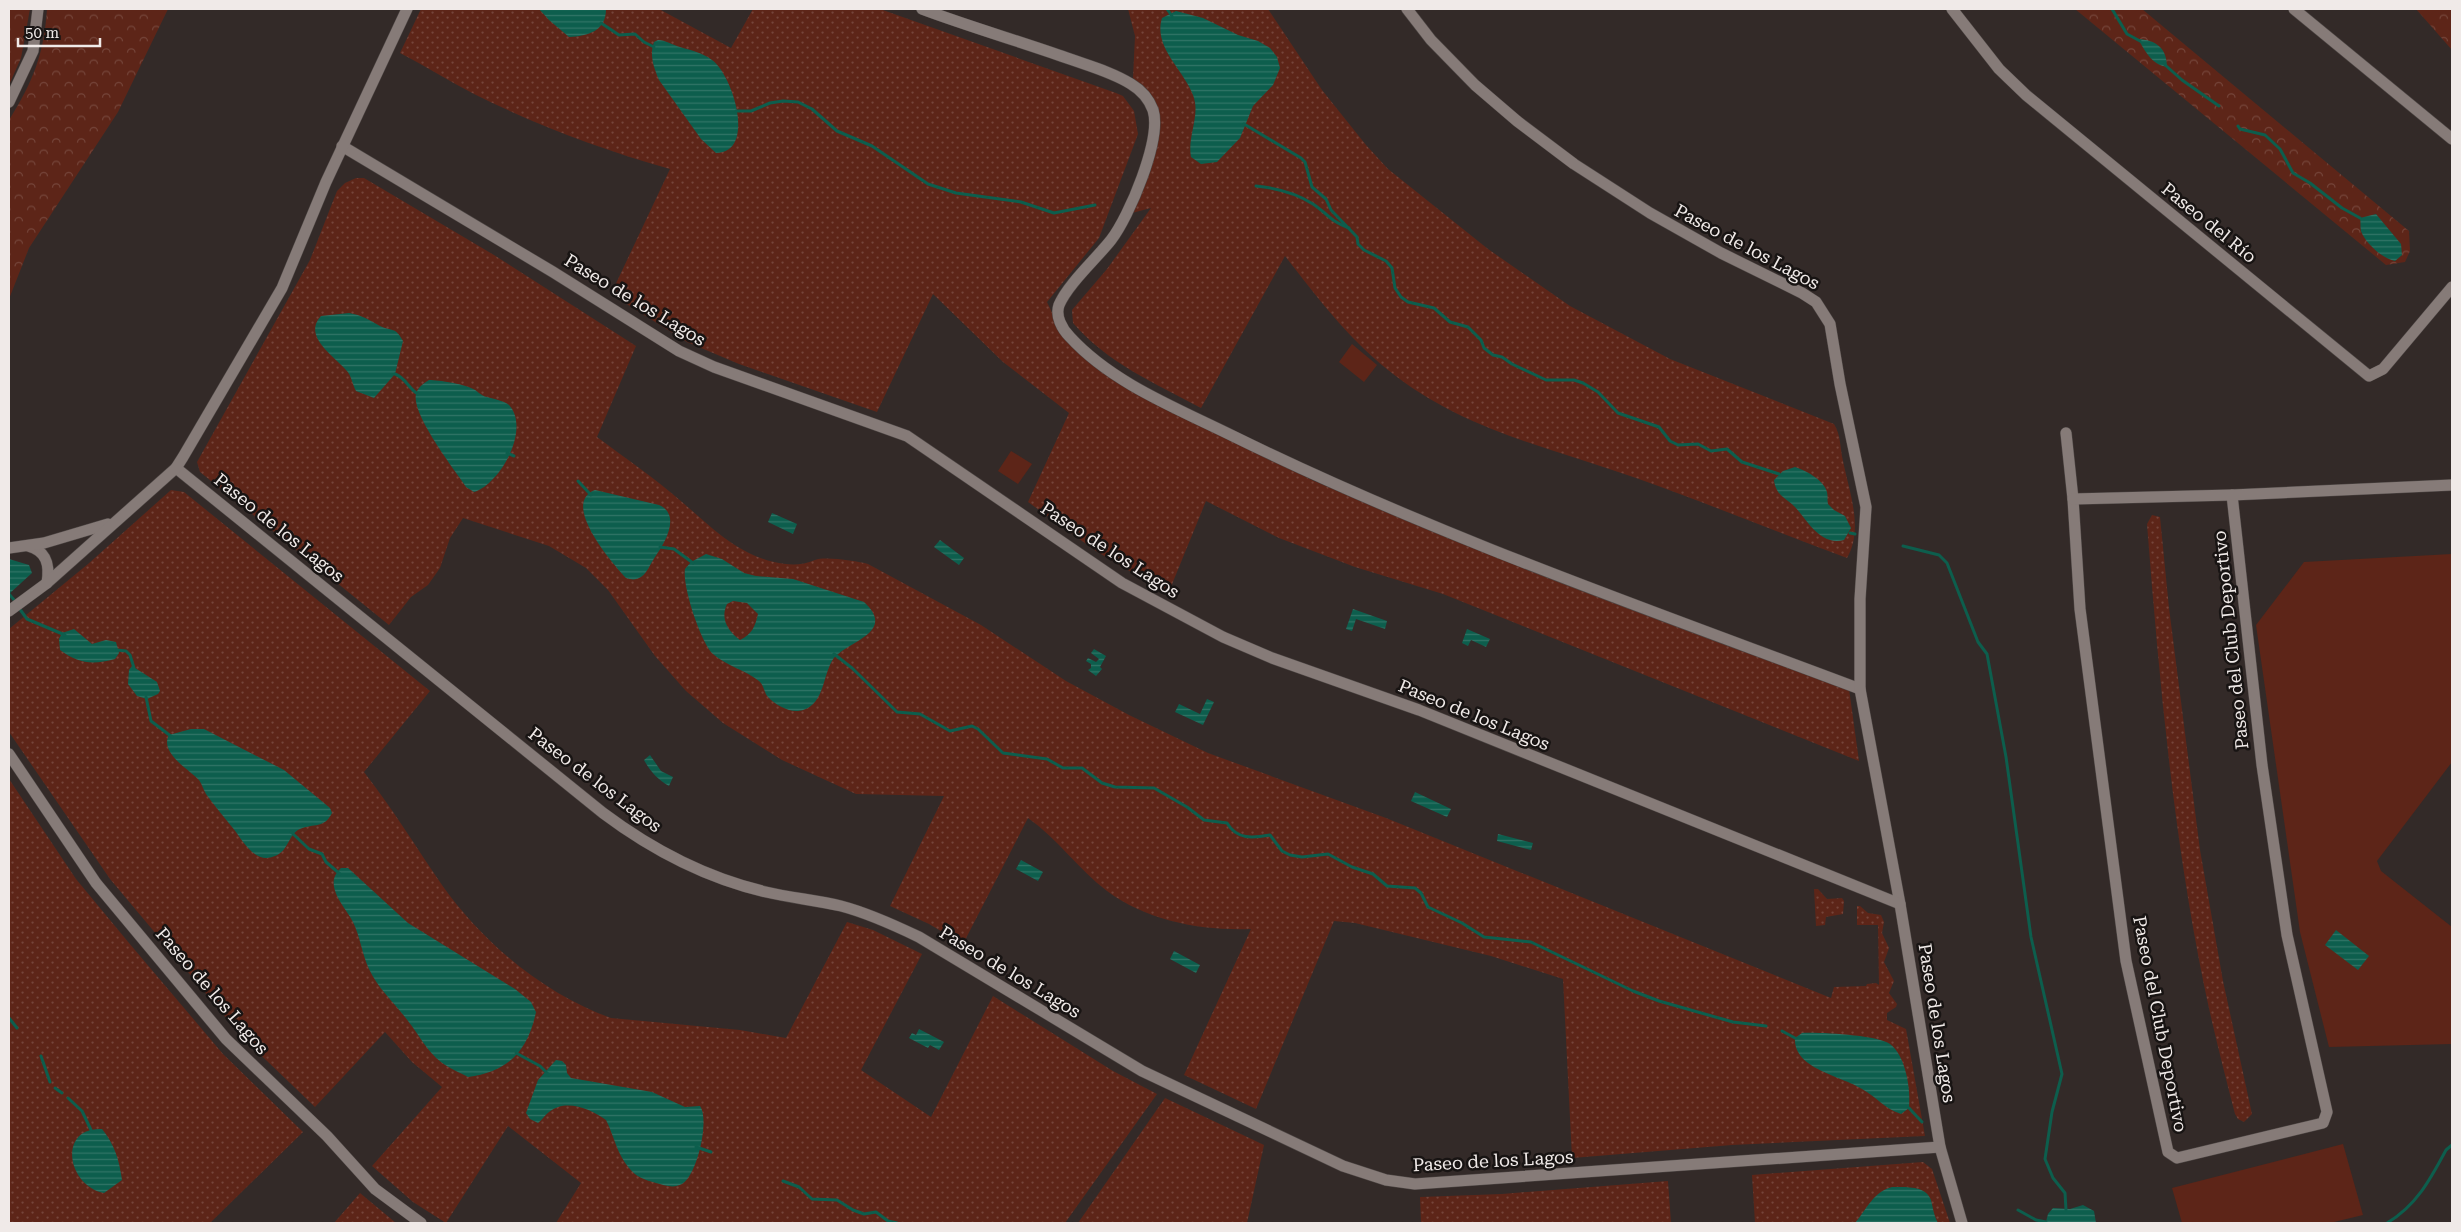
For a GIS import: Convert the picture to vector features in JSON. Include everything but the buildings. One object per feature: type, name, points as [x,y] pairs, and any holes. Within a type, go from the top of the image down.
[{"type":"street","points":[[9,102],[33,51],[38,9]]},
{"type":"street","points":[[9,612],[47,582],[176,468],[282,288],[342,146],[407,9]]},
{"type":"street","points":[[922,9],[1107,72],[1138,88],[1149,102],[1154,119],[1154,132],[1148,156],[1130,205],[1113,237],[1072,287],[1058,309],[1058,315],[1066,333],[1106,367],[1162,401],[1291,464],[1485,548],[1860,689]]},
{"type":"street","name":"Paseo de los Lagos","points":[[1407,9],[1431,40],[1475,85],[1517,122],[1574,164],[1650,214],[1720,253],[1802,293],[1816,302],[1830,324],[1840,384],[1866,508],[1860,598],[1860,689],[1900,904],[1940,1147],[1962,1223]]},
{"type":"street","name":"Paseo del Río","points":[[1952,9],[1999,69],[2026,95],[2369,376],[2383,369],[2451,292]]},
{"type":"street","points":[[2294,9],[2452,139]]},
{"type":"street","name":"Paseo de los Lagos","points":[[342,146],[545,267],[678,351],[714,367],[879,424],[907,436],[1122,583],[1215,633],[1272,658],[1419,710],[1900,904]]},
{"type":"street","name":"Paseo del Club Deportivo","points":[[2066,433],[2073,499],[2080,609],[2126,961],[2168,1152],[2177,1158],[2322,1123],[2326,1112],[2287,935],[2262,765],[2232,495]]},
{"type":"street","name":"Paseo de los Lagos","points":[[176,468],[603,813],[656,849],[679,861],[731,882],[765,892],[841,906],[888,922],[919,936],[1142,1071],[1343,1166],[1386,1180],[1415,1184],[1940,1147]]},
{"type":"street","points":[[2073,499],[2232,495],[2452,485]]},
{"type":"street","points":[[9,548],[68,538],[114,522]]},
{"type":"street","points":[[28,546],[35,548],[44,556],[49,571],[47,582]]},
{"type":"street","name":"Paseo de los Lagos","points":[[9,754],[96,883],[226,1038],[327,1136],[375,1189],[421,1223]]},
{"type":"green space","points":[[9,9],[30,9],[21,58],[9,85]]},
{"type":"green space","points":[[47,9],[168,9],[118,112],[29,248],[9,299],[9,120],[25,93],[36,67],[43,40]]},
{"type":"green space","points":[[421,9],[659,9],[731,48],[753,9],[880,9],[1123,96],[1134,111],[1138,134],[1099,238],[1047,302],[1062,334],[1213,431],[1312,480],[1417,525],[1849,689],[1859,761],[1443,594],[1355,567],[1279,538],[1206,501],[1168,594],[1096,551],[1028,502],[1069,413],[1003,362],[933,294],[877,412],[739,364],[687,342],[611,294],[670,169],[620,154],[521,116],[474,94],[400,53]]},
{"type":"green space","points":[[1128,9],[1268,9],[1322,90],[1388,169],[1488,249],[1570,306],[1670,359],[1834,424],[1839,437],[1854,510],[1854,535],[1852,547],[1847,558],[1663,488],[1507,435],[1446,408],[1416,391],[1388,370],[1359,344],[1333,316],[1285,256],[1201,408],[1149,381],[1116,361],[1086,337],[1073,323],[1072,310],[1107,269],[1151,208],[1132,213],[1157,137],[1144,88],[1133,78],[1135,36]]},
{"type":"green space","points":[[2075,9],[2142,9],[2409,231],[2410,251],[2405,262],[2386,265]]},
{"type":"green space","points":[[2416,9],[2452,9],[2452,50]]},
{"type":"green space","points":[[356,178],[364,178],[494,255],[636,346],[597,437],[661,485],[724,538],[760,558],[784,564],[800,564],[820,559],[833,559],[868,564],[981,625],[1066,681],[1129,715],[1208,753],[1386,818],[1831,998],[1834,987],[1866,986],[1867,984],[1876,983],[1879,985],[1878,925],[1857,925],[1857,906],[1860,906],[1868,913],[1881,915],[1884,922],[1882,933],[1889,948],[1884,962],[1894,981],[1889,993],[1897,1004],[1896,1007],[1887,1013],[1887,1020],[1906,1029],[1925,1136],[1732,1145],[1572,1158],[1563,979],[1491,956],[1355,923],[1334,921],[1256,1109],[1184,1075],[1251,929],[1194,926],[1157,917],[1139,910],[1107,891],[1049,835],[1028,818],[963,944],[929,924],[890,906],[944,796],[856,794],[782,760],[723,723],[686,691],[655,656],[608,590],[586,568],[549,546],[463,518],[450,538],[440,568],[428,585],[411,597],[389,625],[200,472],[197,462],[310,260],[337,191],[345,183]]},
{"type":"green space","points":[[1352,344],[1377,365],[1364,382],[1339,362]]},
{"type":"green space","points":[[1011,451],[1032,464],[1018,484],[998,471]]},
{"type":"green space","points":[[171,490],[184,492],[430,691],[364,772],[458,906],[496,946],[539,981],[586,1008],[611,1018],[740,1030],[786,1038],[847,922],[873,930],[922,954],[861,1070],[931,1117],[993,996],[1113,1071],[1157,1094],[1065,1223],[556,1223],[581,1183],[508,1126],[446,1223],[413,1202],[372,1166],[442,1087],[412,1062],[385,1032],[315,1107],[245,1040],[110,879],[9,732],[9,629],[88,564]]},
{"type":"green space","points":[[2152,515],[2160,517],[2169,608],[2200,850],[2223,981],[2252,1114],[2244,1122],[2238,1119],[2235,1114],[2215,1034],[2193,928],[2184,870],[2168,755],[2157,640],[2147,524]]},
{"type":"green space","points":[[2452,554],[2452,762],[2377,861],[2381,871],[2452,927],[2452,1044],[2329,1047],[2300,932],[2256,625],[2304,562]]},
{"type":"green space","points":[[9,779],[76,879],[129,943],[223,1054],[303,1132],[210,1223],[9,1223]]},
{"type":"green space","points":[[1814,889],[1818,889],[1827,899],[1842,898],[1844,901],[1843,914],[1826,917],[1825,925],[1816,926]]},
{"type":"green space","points":[[1165,1098],[1264,1145],[1247,1223],[1078,1223]]},
{"type":"green space","points":[[2343,1144],[2363,1215],[2330,1223],[2182,1223],[2172,1188]]},
{"type":"green space","points":[[1923,1162],[1932,1169],[1950,1223],[1755,1223],[1752,1175]]},
{"type":"green space","points":[[1668,1181],[1671,1223],[1421,1223],[1420,1197],[1502,1194]]},
{"type":"green space","points":[[360,1193],[396,1223],[334,1223]]},
{"type":"shaded area","points":[[539,9],[606,9],[603,23],[595,31],[589,34],[569,37]]},
{"type":"shaded area","points":[[1176,11],[1203,18],[1238,35],[1258,41],[1270,48],[1277,57],[1280,68],[1273,85],[1253,106],[1240,138],[1217,162],[1201,164],[1191,157],[1190,149],[1195,118],[1195,103],[1188,85],[1165,48],[1160,29],[1162,18]]},
{"type":"shaded area","points":[[2138,39],[2150,41],[2159,46],[2165,55],[2167,67],[2153,60],[2146,53]]},
{"type":"shaded area","points":[[658,40],[705,55],[720,68],[733,96],[737,112],[738,128],[736,141],[728,150],[716,153],[701,139],[659,80],[652,57],[654,42]]},
{"type":"shaded area","points":[[2376,214],[2401,244],[2402,255],[2395,261],[2390,260],[2375,250],[2363,236],[2360,218]]},
{"type":"shaded area","points":[[349,313],[362,316],[380,326],[395,331],[403,341],[395,374],[374,398],[356,391],[348,372],[317,338],[315,331],[316,323],[321,316]]},
{"type":"shaded area","points":[[429,380],[450,382],[471,388],[485,396],[509,405],[515,415],[516,428],[510,454],[494,478],[484,487],[474,492],[466,487],[452,468],[420,414],[416,403],[416,394],[420,387]]},
{"type":"shaded area","points":[[1795,467],[1809,473],[1822,483],[1827,492],[1828,504],[1845,516],[1851,528],[1844,540],[1836,541],[1821,536],[1795,507],[1779,493],[1774,480],[1783,471]]},
{"type":"shaded area","points":[[595,490],[659,505],[666,510],[669,516],[669,530],[663,545],[647,570],[639,578],[626,578],[610,560],[592,533],[583,507],[586,497]]},
{"type":"shaded area","points":[[772,513],[797,524],[793,534],[768,522]]},
{"type":"shaded area","points":[[940,540],[964,558],[959,565],[934,547]]},
{"type":"shaded area","points":[[706,554],[722,559],[744,573],[756,576],[793,579],[864,602],[873,613],[875,622],[872,630],[838,654],[832,661],[818,698],[813,704],[807,709],[798,711],[786,709],[774,703],[768,697],[759,681],[718,658],[708,648],[693,614],[686,588],[685,569],[691,562]],"holes":[[[733,601],[747,603],[758,614],[752,630],[740,640],[726,624],[725,609],[727,604]]]},
{"type":"shaded area","points":[[9,559],[29,565],[32,573],[9,594]]},
{"type":"shaded area","points":[[1353,609],[1387,621],[1385,629],[1356,619],[1352,631],[1346,629]]},
{"type":"shaded area","points":[[74,629],[92,644],[106,640],[116,642],[119,653],[115,659],[100,662],[80,661],[67,655],[60,650],[59,639],[62,633]]},
{"type":"shaded area","points":[[1467,629],[1490,639],[1486,647],[1471,640],[1468,646],[1462,643]]},
{"type":"shaded area","points":[[1094,649],[1106,656],[1100,667],[1102,669],[1096,676],[1088,670],[1091,668],[1091,664],[1086,661],[1088,658],[1096,662],[1099,659],[1091,653]]},
{"type":"shaded area","points":[[132,666],[157,682],[160,691],[158,694],[147,699],[137,696],[128,684],[129,670]]},
{"type":"shaded area","points":[[1207,699],[1214,702],[1203,725],[1175,712],[1179,704],[1200,714]]},
{"type":"shaded area","points":[[191,729],[204,729],[284,770],[330,808],[332,813],[329,818],[322,824],[305,827],[296,831],[280,854],[268,858],[255,854],[209,798],[199,780],[172,755],[168,748],[169,735]]},
{"type":"shaded area","points":[[650,755],[661,771],[673,777],[669,786],[658,778],[646,764],[644,760]]},
{"type":"shaded area","points":[[1415,792],[1451,809],[1447,817],[1411,801]]},
{"type":"shaded area","points":[[1498,834],[1533,843],[1531,850],[1497,841]]},
{"type":"shaded area","points":[[1021,860],[1043,872],[1038,881],[1016,869]]},
{"type":"shaded area","points":[[341,868],[348,868],[408,923],[515,989],[531,1002],[536,1012],[532,1025],[522,1048],[514,1057],[495,1070],[468,1077],[451,1069],[431,1053],[369,969],[355,927],[334,888],[336,875]]},
{"type":"shaded area","points":[[2336,930],[2369,956],[2358,970],[2325,945]]},
{"type":"shaded area","points":[[1174,951],[1200,965],[1196,973],[1170,959]]},
{"type":"shaded area","points":[[919,1029],[944,1042],[939,1050],[930,1045],[928,1048],[909,1038],[912,1033],[916,1035]]},
{"type":"shaded area","points":[[1802,1033],[1861,1036],[1890,1044],[1904,1065],[1908,1083],[1909,1108],[1901,1114],[1895,1112],[1862,1089],[1810,1064],[1796,1049],[1795,1038]]},
{"type":"shaded area","points":[[556,1060],[562,1061],[566,1065],[567,1073],[571,1078],[652,1092],[685,1107],[700,1106],[703,1113],[703,1135],[693,1170],[687,1179],[679,1185],[665,1186],[638,1176],[621,1157],[606,1120],[586,1109],[571,1105],[563,1106],[549,1112],[538,1123],[530,1119],[526,1113],[538,1080]]},
{"type":"shaded area","points":[[102,1129],[116,1153],[122,1180],[104,1193],[91,1188],[82,1180],[75,1169],[72,1158],[73,1147],[78,1137],[88,1131]]},
{"type":"shaded area","points":[[1892,1187],[1920,1189],[1928,1195],[1938,1223],[1855,1223],[1880,1192]]},
{"type":"shaded area","points":[[2083,1205],[2094,1211],[2096,1223],[2046,1222],[2048,1214],[2053,1208],[2070,1209]]},
{"type":"waterway","points":[[1167,9],[1172,16]]},
{"type":"waterway","points":[[2112,9],[2127,34],[2140,41]]},
{"type":"waterway","points":[[601,23],[619,35],[635,34],[644,42],[654,47]]},
{"type":"waterway","points":[[2164,64],[2182,80],[2219,106]]},
{"type":"waterway","points":[[736,111],[751,111],[770,103],[783,101],[798,102],[812,109],[837,131],[872,146],[928,184],[956,193],[1021,202],[1054,213],[1095,205]]},
{"type":"waterway","points":[[1244,124],[1305,162],[1312,187],[1326,199],[1331,210],[1357,237],[1358,244],[1364,250],[1386,261],[1392,268],[1395,288],[1401,297],[1408,302],[1434,308],[1450,322],[1468,327],[1481,340],[1484,348],[1493,355],[1502,357],[1512,364],[1546,380],[1574,380],[1583,383],[1598,392],[1618,413],[1659,427],[1670,441],[1678,445],[1698,444],[1711,451],[1727,449],[1742,462],[1779,474]]},
{"type":"waterway","points":[[2238,126],[2240,129],[2265,135],[2280,149],[2293,173],[2310,183],[2342,208],[2360,218]]},
{"type":"waterway","points":[[1256,186],[1300,197],[1313,204],[1338,223],[1349,228]]},
{"type":"waterway","points":[[395,374],[402,378],[418,394]]},
{"type":"waterway","points":[[507,453],[514,456]]},
{"type":"waterway","points":[[578,481],[591,495]]},
{"type":"waterway","points":[[1850,533],[1855,534]]},
{"type":"waterway","points":[[1903,546],[1939,555],[1947,563],[1978,642],[1987,654],[2006,757],[2031,937],[2062,1074],[2052,1112],[2045,1159],[2053,1178],[2065,1193],[2066,1210]]},
{"type":"waterway","points":[[660,547],[674,549],[693,563]]},
{"type":"waterway","points":[[9,594],[15,601]]},
{"type":"waterway","points":[[19,608],[27,619],[65,635]]},
{"type":"waterway","points":[[117,650],[126,651],[130,655],[134,668]]},
{"type":"waterway","points":[[834,654],[852,668],[897,712],[920,714],[950,731],[972,726],[978,729],[1003,753],[1047,759],[1063,768],[1082,768],[1102,783],[1115,787],[1154,788],[1187,807],[1204,820],[1227,823],[1231,829],[1241,835],[1252,837],[1270,835],[1282,851],[1290,855],[1302,857],[1328,854],[1352,867],[1373,874],[1387,886],[1415,888],[1421,893],[1428,907],[1462,923],[1484,937],[1531,942],[1633,991],[1659,1001],[1733,1022],[1766,1026]]},
{"type":"waterway","points":[[146,697],[151,721],[172,737]]},
{"type":"waterway","points":[[291,832],[309,849],[322,854],[326,862],[340,874]]},
{"type":"waterway","points":[[9,1018],[17,1028]]},
{"type":"waterway","points":[[1782,1031],[1795,1038]]},
{"type":"waterway","points":[[516,1053],[540,1066],[549,1075]]},
{"type":"waterway","points":[[41,1056],[50,1082]]},
{"type":"waterway","points":[[55,1088],[62,1093]]},
{"type":"waterway","points":[[68,1098],[82,1111],[91,1130]]},
{"type":"waterway","points":[[1909,1108],[1922,1122]]},
{"type":"waterway","points":[[2387,1223],[2406,1209],[2414,1200],[2428,1182],[2446,1150],[2452,1145]]},
{"type":"waterway","points":[[696,1147],[711,1152]]},
{"type":"waterway","points":[[783,1181],[799,1187],[812,1199],[837,1200],[853,1210],[864,1214],[876,1212],[888,1221],[897,1223]]},
{"type":"waterway","points":[[2018,1210],[2036,1220],[2046,1222]]}]
